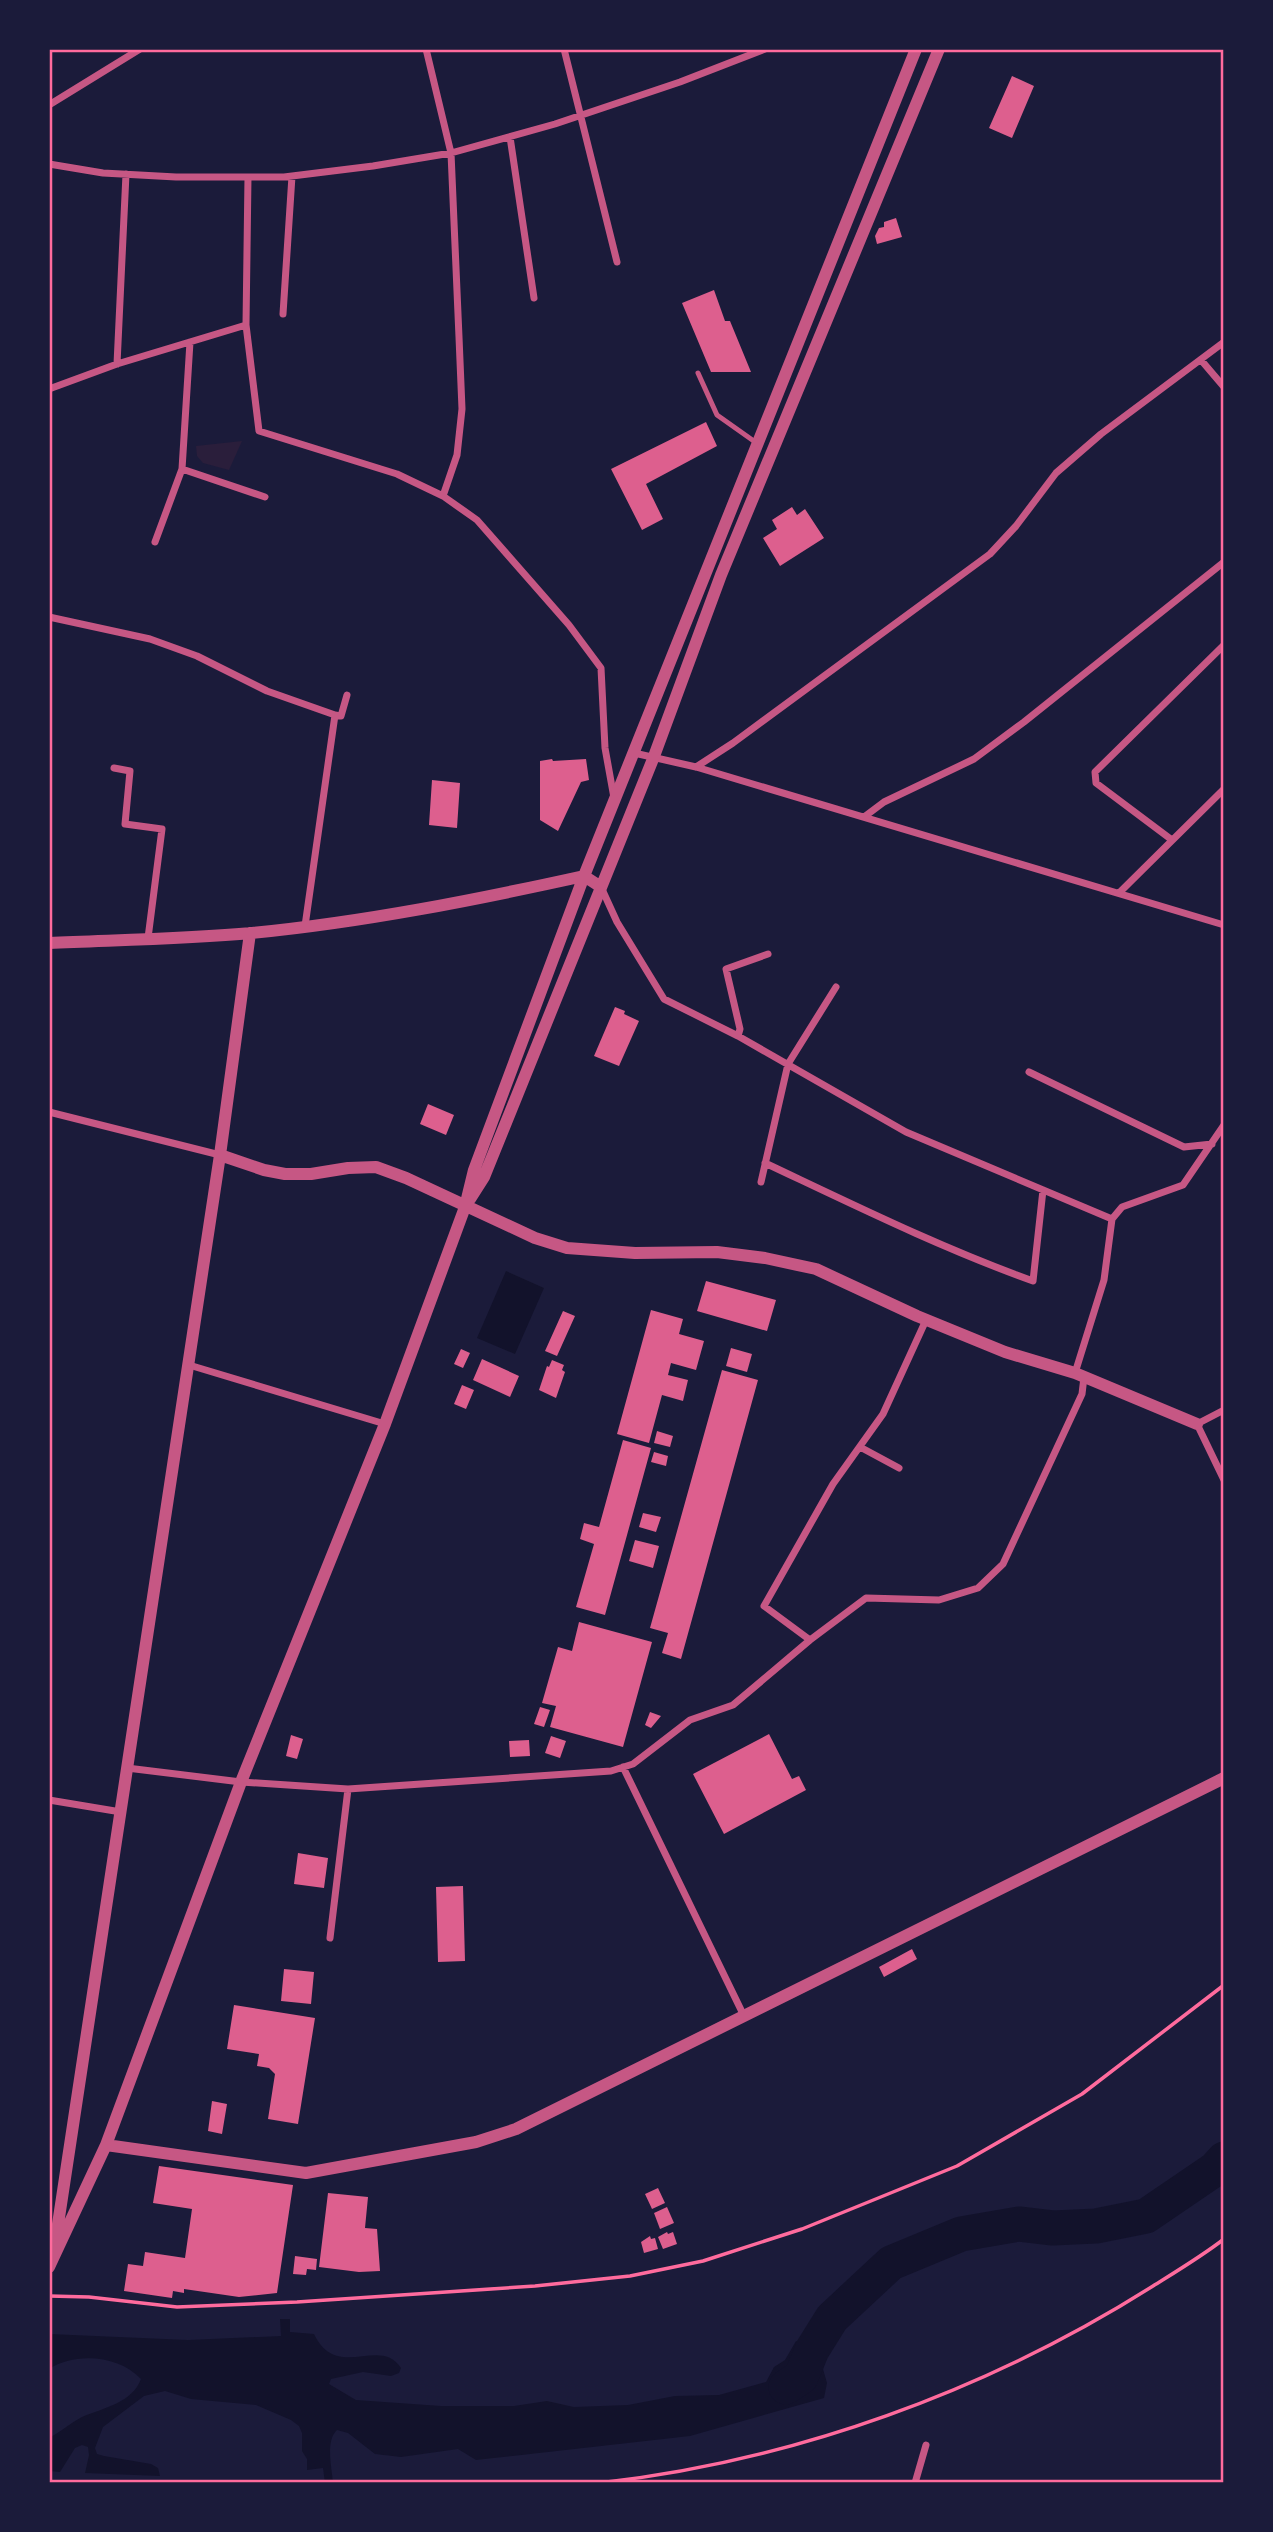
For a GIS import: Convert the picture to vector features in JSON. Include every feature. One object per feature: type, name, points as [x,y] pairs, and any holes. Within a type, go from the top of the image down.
[{"type":"street","points":[[49,105],[140,49]]},
{"type":"street","points":[[426,49],[451,153],[462,409],[457,455],[443,496]]},
{"type":"street","points":[[565,49],[617,262]]},
{"type":"street","points":[[49,164],[126,174],[176,177],[292,176],[451,153],[581,116],[765,49]]},
{"type":"street","points":[[51,2262],[106,2145],[241,1782],[384,1424],[465,1207],[474,1170],[584,876],[916,49]]},
{"type":"street","points":[[465,1207],[484,1177],[653,759],[721,575],[939,49]]},
{"type":"street","points":[[510,137],[534,298]]},
{"type":"street","points":[[117,364],[126,174]]},
{"type":"street","points":[[283,314],[292,176]]},
{"type":"street","points":[[248,177],[246,325],[260,431],[397,474],[443,496],[477,520],[569,625],[601,668],[605,748],[615,803]]},
{"type":"street","points":[[49,388],[117,364],[246,325]]},
{"type":"street","points":[[155,542],[182,469],[190,342]]},
{"type":"street","points":[[696,767],[733,743],[990,554],[1016,526],[1055,473],[1101,433],[1224,342]]},
{"type":"street","points":[[1201,360],[1224,387]]},
{"type":"street","points":[[182,469],[265,497]]},
{"type":"street","points":[[864,817],[884,802],[974,759],[1224,562]]},
{"type":"street","points":[[1217,568],[1224,574]]},
{"type":"street","points":[[49,617],[150,639],[197,656],[267,691],[335,715],[341,716],[347,695]]},
{"type":"street","points":[[1172,840],[1096,783],[1095,772],[1224,645]]},
{"type":"street","points":[[305,926],[335,715]]},
{"type":"street","points":[[634,754],[696,767],[1224,925]]},
{"type":"street","points":[[114,768],[130,771],[125,824],[162,829],[148,938]]},
{"type":"street","points":[[1119,893],[1224,789]]},
{"type":"street","points":[[49,943],[250,933],[445,906],[584,876],[601,887],[617,922],[664,999],[738,1037],[906,1132],[1112,1219]]},
{"type":"street","points":[[51,2262],[189,1365],[250,933]]},
{"type":"street","points":[[738,1037],[740,1029],[726,969],[768,954]]},
{"type":"street","points":[[761,1182],[788,1065],[836,986]]},
{"type":"street","points":[[1029,1072],[1184,1147],[1212,1144]]},
{"type":"street","points":[[49,1112],[285,1174],[376,1167],[535,1238],[567,1248],[635,1253],[717,1252],[765,1258],[816,1269],[926,1320],[1006,1352],[1080,1375],[1197,1424],[1224,1480]]},
{"type":"street","points":[[127,1768],[241,1782],[348,1789],[611,1771],[633,1764],[690,1720],[733,1705],[810,1640],[866,1598],[939,1600],[978,1588],[1003,1564],[1083,1394],[1080,1375],[1104,1280],[1112,1219],[1122,1207],[1184,1185],[1224,1125]]},
{"type":"street","points":[[765,1163],[891,1223],[1033,1281],[1043,1190]]},
{"type":"street","points":[[810,1640],[764,1606],[833,1484],[883,1414],[926,1320]]},
{"type":"street","points":[[189,1365],[384,1424]]},
{"type":"street","points":[[1197,1424],[1224,1410]]},
{"type":"street","points":[[860,1447],[899,1468]]},
{"type":"street","points":[[623,1767],[744,2016]]},
{"type":"street","points":[[106,2145],[306,2173],[477,2142],[516,2129],[1224,1777]]},
{"type":"street","points":[[330,1938],[348,1789]]},
{"type":"street","points":[[49,1800],[121,1812]]},
{"type":"street","points":[[915,2483],[926,2445]]},
{"type":"lane","points":[[698,373],[717,415],[758,444]]},
{"type":"path","points":[[49,2296],[89,2297],[177,2307],[310,2301],[535,2286],[630,2276],[703,2261],[802,2229],[957,2166],[1082,2094],[1224,1985]]},
{"type":"path","points":[[599,2483],[702,2467],[774,2452],[936,2396],[1028,2356],[1109,2314],[1224,2239]]},
{"type":"shaded area","points":[[242,441],[229,470],[203,463],[197,456],[196,446]]},
{"type":"shaded area","points":[[506,1271],[544,1288],[515,1354],[477,1338]]},
{"type":"shaded area","points":[[280,2319],[290,2319],[290,2332],[314,2334],[323,2348],[334,2355],[382,2356],[392,2359],[401,2368],[399,2373],[391,2376],[363,2372],[331,2379],[329,2384],[356,2400],[441,2406],[514,2406],[547,2401],[574,2407],[628,2405],[675,2396],[719,2395],[766,2382],[774,2367],[785,2360],[796,2341],[826,2358],[823,2369],[827,2383],[824,2398],[690,2436],[476,2460],[458,2449],[401,2457],[375,2454],[348,2433],[337,2430],[330,2448],[333,2483],[325,2483],[323,2468],[307,2470],[307,2459],[302,2451],[302,2433],[299,2426],[291,2420],[256,2405],[191,2399],[165,2391],[144,2396],[103,2427],[95,2448],[97,2454],[104,2456],[151,2464],[158,2468],[160,2476],[85,2473],[89,2455],[88,2447],[82,2445],[75,2448],[60,2472],[49,2471],[49,2438],[82,2417],[124,2399],[137,2387],[141,2379],[121,2365],[96,2359],[71,2360],[49,2369],[49,2334],[188,2340],[281,2336]]},
{"type":"building","points":[[1012,76],[1034,86],[1012,138],[989,128]]},
{"type":"building","points":[[896,218],[902,237],[877,244],[875,236],[879,228],[884,227],[884,222]]},
{"type":"building","points":[[714,290],[725,321],[730,321],[751,372],[711,372],[682,303]]},
{"type":"building","points":[[706,422],[717,446],[646,484],[663,519],[642,530],[611,469]]},
{"type":"building","points":[[792,507],[797,515],[805,509],[824,538],[780,566],[763,538],[777,529],[772,520]]},
{"type":"building","points":[[586,759],[589,780],[581,782],[558,831],[540,820],[540,761]]},
{"type":"building","points":[[432,780],[460,783],[457,828],[429,825]]},
{"type":"building","points":[[615,1007],[639,1021],[619,1066],[594,1056]]},
{"type":"building","points":[[428,1104],[454,1115],[446,1135],[420,1124]]},
{"type":"building","points":[[706,1281],[776,1300],[767,1331],[697,1311]]},
{"type":"building","points":[[651,1310],[683,1319],[679,1334],[704,1341],[696,1370],[671,1363],[668,1375],[688,1380],[683,1401],[662,1395],[649,1443],[617,1434]]},
{"type":"building","points":[[563,1311],[575,1316],[557,1356],[545,1351]]},
{"type":"building","points":[[731,1348],[752,1354],[747,1372],[726,1366]]},
{"type":"building","points":[[461,1349],[470,1353],[463,1368],[454,1364]]},
{"type":"building","points":[[482,1359],[519,1376],[510,1397],[473,1380]]},
{"type":"building","points":[[552,1360],[564,1365],[562,1370],[565,1372],[556,1398],[539,1390],[547,1366],[549,1367]]},
{"type":"building","points":[[722,1370],[758,1380],[681,1659],[662,1653],[668,1633],[650,1628]]},
{"type":"building","points":[[462,1385],[474,1390],[466,1409],[454,1404]]},
{"type":"building","points":[[657,1431],[673,1436],[670,1447],[654,1443]]},
{"type":"building","points":[[623,1440],[651,1448],[605,1615],[576,1607],[594,1544],[580,1539],[584,1523],[599,1527]]},
{"type":"building","points":[[654,1452],[668,1456],[666,1466],[651,1462]]},
{"type":"building","points":[[643,1513],[661,1517],[656,1532],[639,1527]]},
{"type":"building","points":[[635,1540],[659,1546],[653,1568],[629,1561]]},
{"type":"building","points":[[579,1622],[652,1642],[623,1747],[550,1727],[556,1706],[542,1703],[558,1647],[572,1651]]},
{"type":"building","points":[[540,1707],[550,1710],[544,1727],[534,1724]]},
{"type":"building","points":[[650,1712],[661,1716],[651,1728],[645,1725]]},
{"type":"building","points":[[769,1734],[792,1779],[799,1776],[806,1790],[724,1834],[693,1774]]},
{"type":"building","points":[[291,1735],[303,1739],[297,1759],[286,1756]]},
{"type":"building","points":[[551,1736],[566,1741],[560,1758],[545,1753]]},
{"type":"building","points":[[529,1740],[530,1756],[510,1757],[509,1741]]},
{"type":"building","points":[[298,1853],[328,1858],[324,1888],[294,1884]]},
{"type":"building","points":[[463,1886],[465,1961],[438,1962],[436,1887]]},
{"type":"building","points":[[912,1949],[917,1959],[884,1977],[879,1967]]},
{"type":"building","points":[[284,1969],[314,1972],[311,2004],[281,2001]]},
{"type":"building","points":[[234,2005],[315,2018],[298,2124],[268,2119],[275,2074],[269,2068],[257,2066],[259,2054],[227,2049]]},
{"type":"building","points":[[212,2101],[227,2104],[222,2134],[208,2131]]},
{"type":"building","points":[[159,2166],[293,2185],[277,2293],[239,2297],[184,2289],[184,2293],[173,2291],[172,2298],[124,2291],[128,2264],[143,2266],[145,2252],[185,2258],[192,2209],[153,2203]]},
{"type":"building","points":[[658,2188],[665,2203],[652,2209],[645,2194]]},
{"type":"building","points":[[328,2193],[368,2197],[365,2228],[377,2229],[380,2271],[359,2272],[319,2267]]},
{"type":"building","points":[[667,2207],[674,2223],[660,2229],[654,2213]]},
{"type":"building","points":[[673,2232],[677,2244],[663,2249],[658,2237]]},
{"type":"building","points":[[650,2236],[651,2239],[655,2238],[658,2249],[644,2253],[641,2242]]},
{"type":"building","points":[[295,2256],[317,2259],[316,2270],[307,2269],[306,2275],[293,2274]]},
{"type":"waterway","points":[[786,2387],[801,2377],[812,2350],[832,2318],[891,2263],[961,2234],[1019,2224],[1053,2228],[1096,2226],[1146,2216],[1215,2169],[1224,2159]]}]
